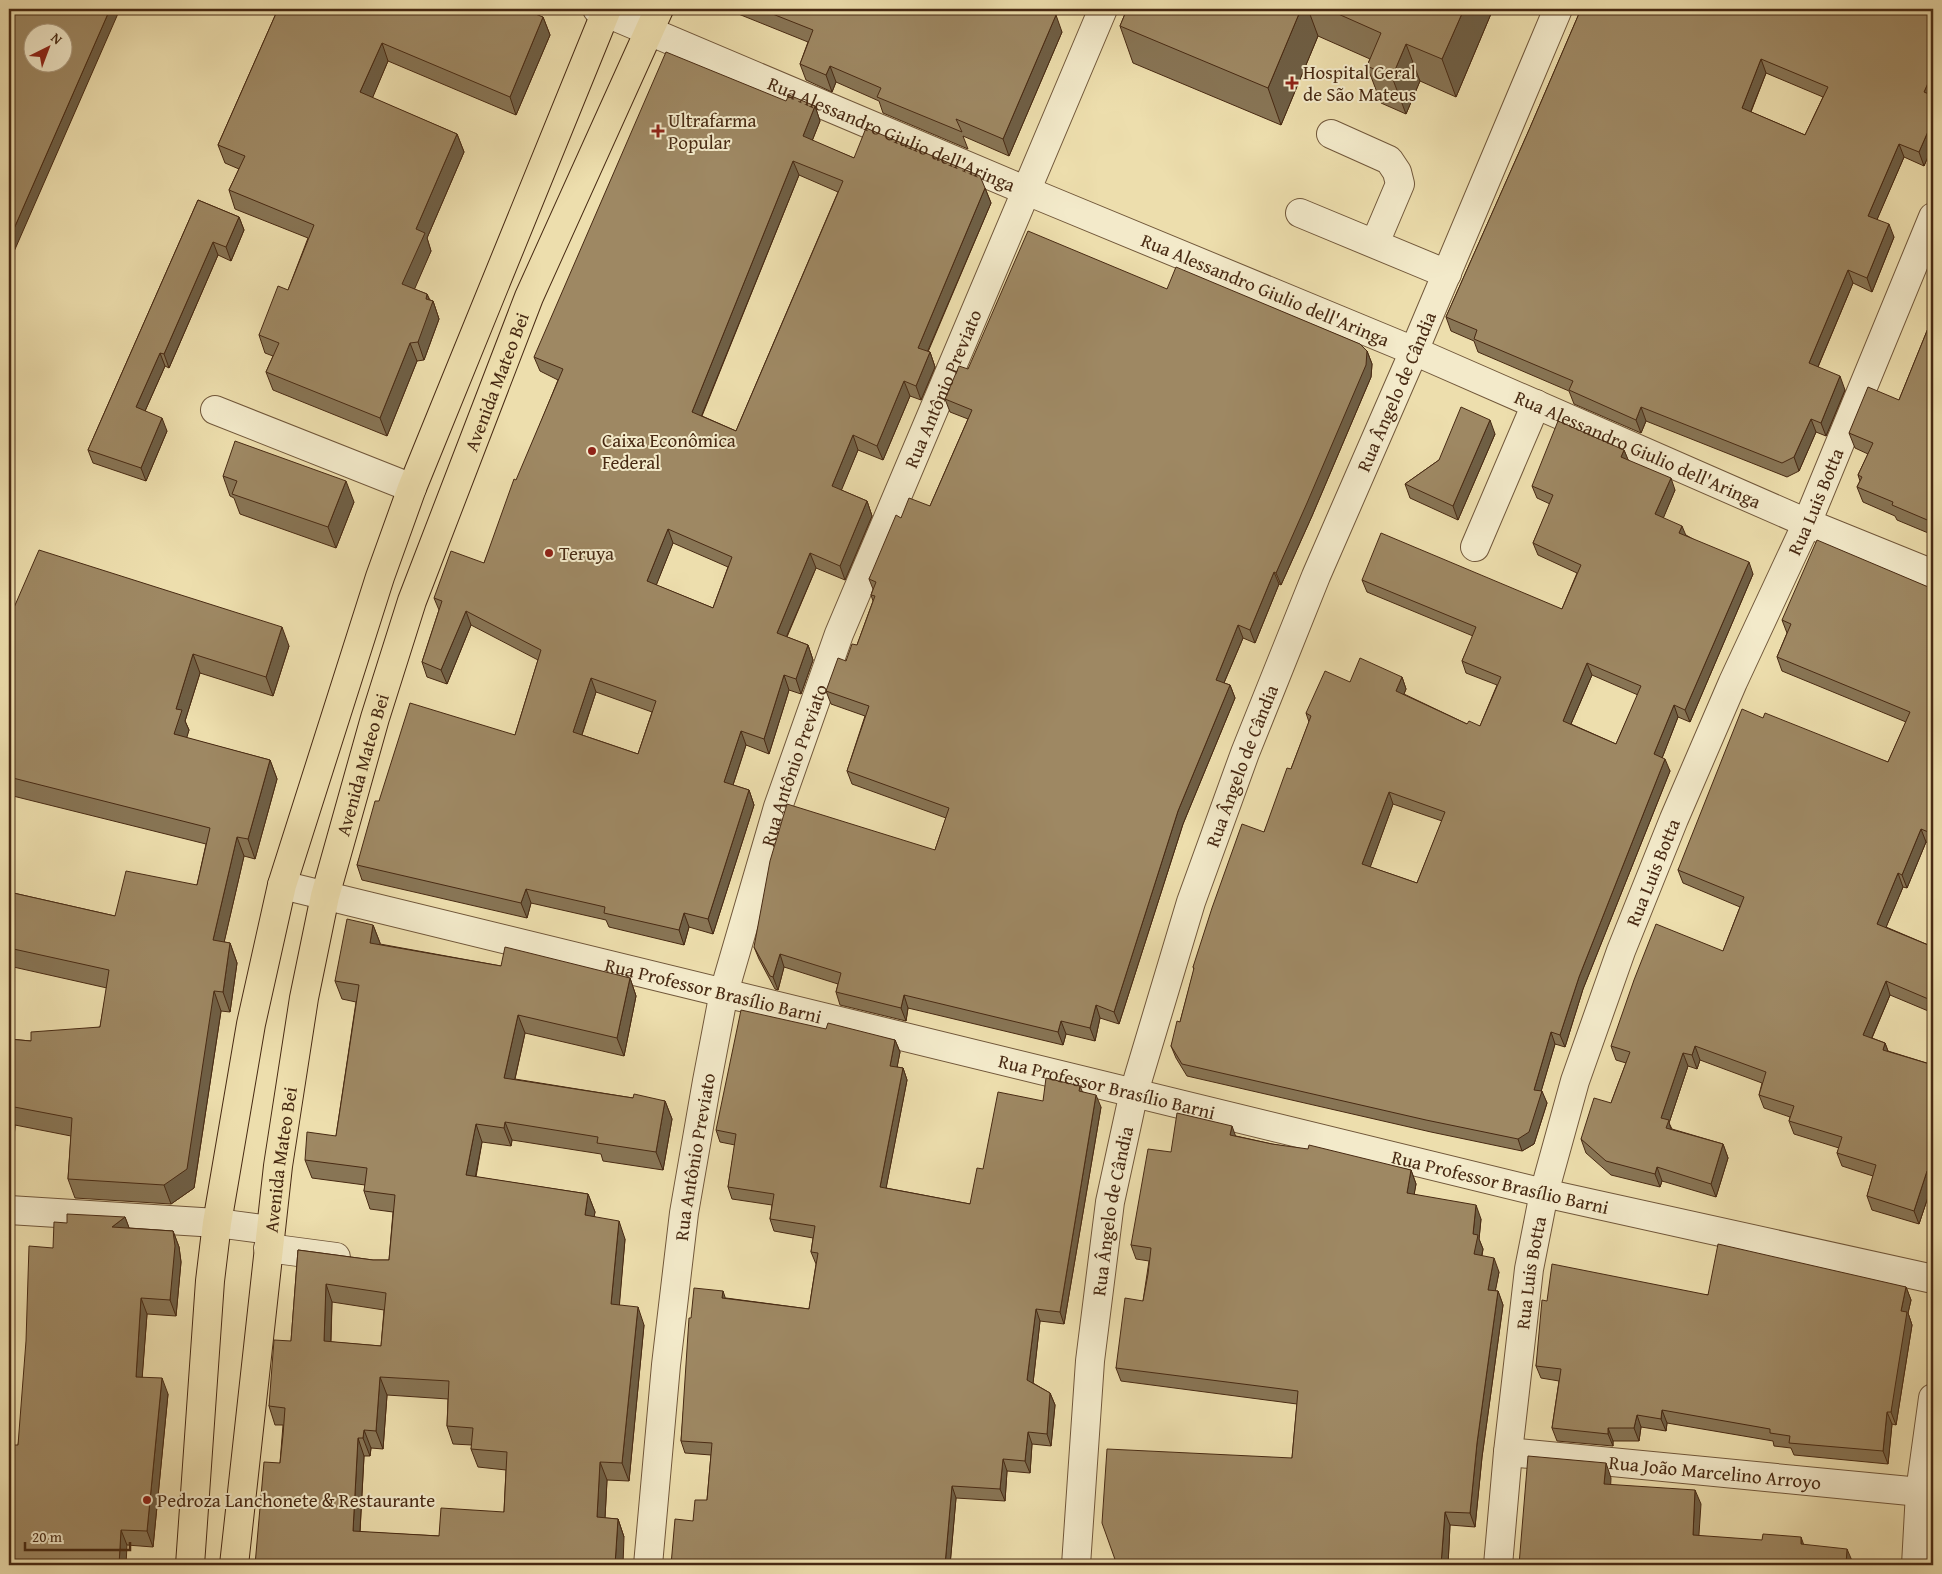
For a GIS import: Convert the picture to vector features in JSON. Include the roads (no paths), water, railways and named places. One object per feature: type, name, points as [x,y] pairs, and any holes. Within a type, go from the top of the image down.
[{"type":"main road","name":"Avenida Mateo Bei","points":[[190,1565],[210,1281],[217,1223],[237,1098],[282,885],[380,577],[412,488],[603,10]]},
{"type":"main road","name":"Avenida Mateo Bei","points":[[234,1565],[269,1239],[304,998],[325,896],[375,718],[412,601],[529,297],[654,20]]},
{"type":"street","name":"Rua Antônio Previato","points":[[648,1565],[666,1365],[684,1213],[724,992],[778,807],[839,634],[1103,9]]},
{"type":"street","name":"Rua Ângelo de Cândia","points":[[1076,1565],[1092,1352],[1110,1202],[1134,1092],[1191,902],[1244,753],[1316,576],[1447,274],[1558,9]]},
{"type":"street","name":"Rua Alessandro Giulio dell'Aringa","points":[[603,10],[654,20],[1027,191],[1414,351],[1807,523],[1933,574]]},
{"type":"street","points":[[1331,134],[1389,160],[1397,172],[1400,184],[1375,243]]},
{"type":"street","points":[[1300,213],[1447,274]]},
{"type":"street","name":"Rua Luis Botta","points":[[1498,1565],[1508,1452],[1529,1269],[1544,1193],[1575,1081],[1621,952],[1674,819],[1729,692],[1807,523],[1933,217]]},
{"type":"street","points":[[1475,547],[1536,404]]},
{"type":"street","points":[[215,410],[412,488]]},
{"type":"street","name":"Rua Professor Brasílio Barni","points":[[282,885],[1544,1193],[1933,1279]]},
{"type":"street","points":[[9,1210],[217,1223],[269,1239],[363,1261]]},
{"type":"street","points":[[1916,1565],[1920,1492],[1928,1465],[1933,1398]]},
{"type":"street","name":"Rua João Marcelino Arroyo","points":[[1508,1452],[1920,1492]]},
{"type":"place","name":"Hospital Geral de São Mateus","points":[[1292,83]]},
{"type":"place","name":"Ultrafarma Popular","points":[[658,131]]},
{"type":"place","name":"Caixa Econômica Federal","points":[[592,451]]},
{"type":"place","name":"Teruya","points":[[549,553]]},
{"type":"place","name":"Pedroza Lanchonete & Restaurante","points":[[147,1500]]}]
